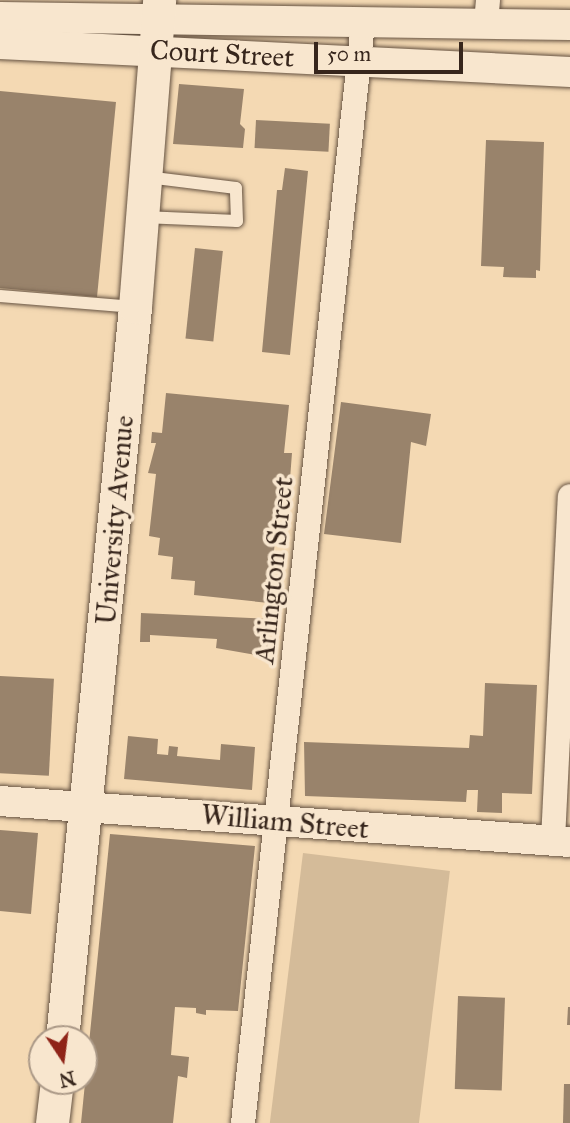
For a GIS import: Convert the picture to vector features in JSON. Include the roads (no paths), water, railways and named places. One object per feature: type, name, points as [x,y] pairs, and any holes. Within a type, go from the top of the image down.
[{"type":"main road","name":"University Avenue","points":[[64,1025],[88,807],[135,307],[139,217],[156,23]]},
{"type":"main road","points":[[52,1123],[55,1095]]},
{"type":"street","name":"Court Street","points":[[0,44],[156,23],[292,11],[363,24],[487,12],[570,25]]},
{"type":"street","name":"Court Street","points":[[0,17],[156,23],[361,62],[570,72]]},
{"type":"street","name":"Arlington Street","points":[[243,1123],[361,62],[363,24]]},
{"type":"street","points":[[561,841],[570,496]]},
{"type":"street","name":"William Street","points":[[0,801],[276,823],[561,841]]},
{"type":"lane","points":[[139,217],[237,221],[236,188],[143,176]]},
{"type":"lane","points":[[0,296],[135,307]]}]
